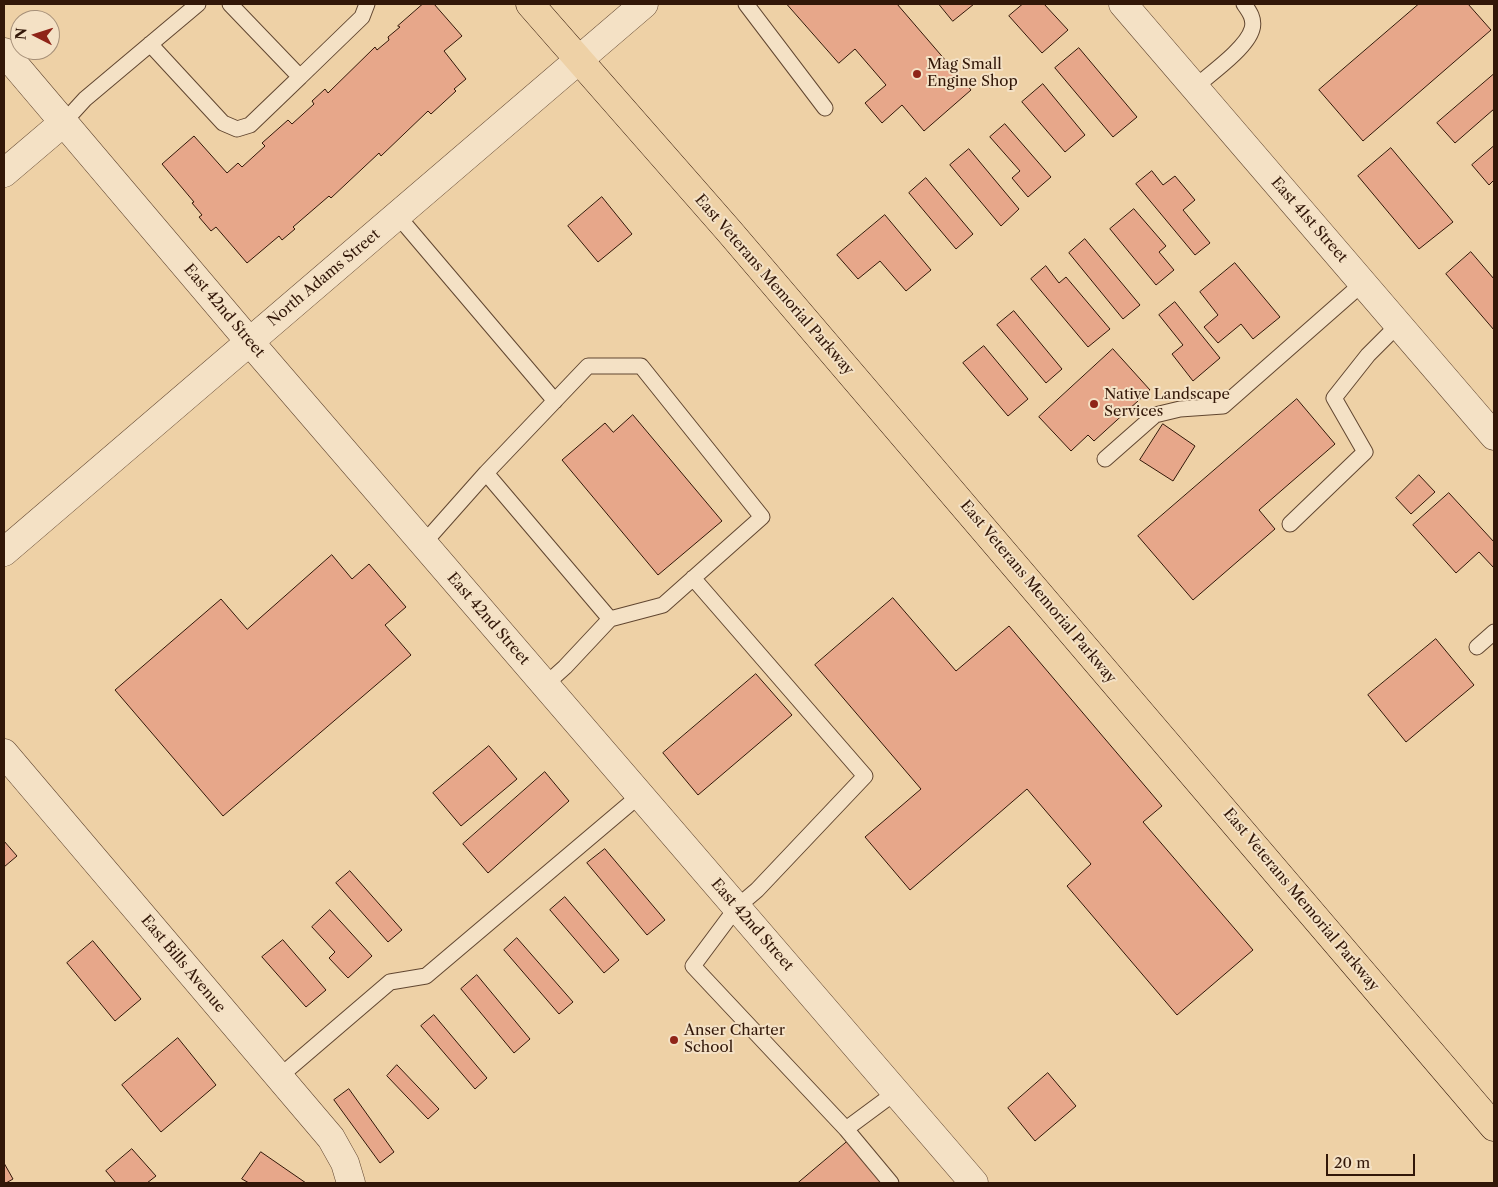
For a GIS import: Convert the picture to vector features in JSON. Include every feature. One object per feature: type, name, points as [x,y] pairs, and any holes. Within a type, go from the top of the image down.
[{"type":"main road","name":"East Veterans Memorial Parkway","points":[[530,4],[729,230],[1494,1127]]},
{"type":"street","name":"North Adams Street","points":[[4,552],[644,4]]},
{"type":"street","name":"East 41st Street","points":[[1123,4],[1494,436]]},
{"type":"street","name":"East 42nd Street","points":[[4,52],[423,544],[896,1092],[968,1181]]},
{"type":"street","points":[[4,173],[64,122]]},
{"type":"street","name":"East Bills Avenue","points":[[4,753],[331,1138],[345,1163],[351,1183]]},
{"type":"lane","points":[[64,122],[85,99],[198,4]]},
{"type":"lane","points":[[230,4],[300,78]]},
{"type":"lane","points":[[150,44],[223,122],[237,129],[250,125],[300,78],[362,17],[367,4]]},
{"type":"lane","points":[[746,4],[825,108]]},
{"type":"lane","points":[[1195,87],[1246,41],[1253,28],[1251,14],[1244,4]]},
{"type":"lane","points":[[398,215],[555,401]]},
{"type":"lane","points":[[1104,459],[1155,415],[1180,409],[1223,406],[1363,283]]},
{"type":"lane","points":[[1290,524],[1365,452],[1334,398],[1368,355],[1398,325]]},
{"type":"lane","points":[[423,544],[486,473],[588,366],[641,366],[762,516],[663,605],[610,619],[565,667],[545,685]]},
{"type":"lane","points":[[486,473],[610,619]]},
{"type":"lane","points":[[693,578],[865,776],[758,890],[737,907],[693,966],[846,1128],[891,1183]]},
{"type":"lane","points":[[1477,647],[1494,632]]},
{"type":"lane","points":[[279,1077],[390,982],[426,976],[640,795]]},
{"type":"lane","points":[[846,1128],[896,1092]]},
{"type":"building","points":[[423,4],[434,4],[462,36],[444,51],[466,79],[431,114],[428,111],[381,156],[379,153],[331,198],[329,196],[293,227],[295,229],[282,240],[279,236],[247,263],[216,227],[211,231],[199,217],[202,215],[192,203],[194,202],[162,164],[194,136],[227,173],[238,163],[242,167],[265,146],[262,143],[288,120],[292,124],[314,104],[312,101],[325,89],[328,93],[375,47],[377,50],[389,40],[388,37],[400,27],[398,26]]},
{"type":"building","name":"Mag Small Engine Shop","points":[[787,4],[897,4],[971,90],[924,131],[902,105],[882,123],[865,103],[886,85],[855,49],[839,63]]},
{"type":"building","points":[[939,4],[974,4],[953,21]]},
{"type":"building","points":[[1023,4],[1044,4],[1068,30],[1042,53],[1009,16]]},
{"type":"building","points":[[1419,4],[1468,4],[1491,30],[1363,141],[1319,90]]},
{"type":"building","points":[[1079,48],[1137,117],[1113,137],[1055,68]]},
{"type":"building","points":[[1494,74],[1494,109],[1455,143],[1437,123]]},
{"type":"building","points":[[1043,84],[1085,135],[1065,152],[1022,102]]},
{"type":"building","points":[[1005,124],[1051,177],[1028,197],[1012,178],[1020,171],[990,137]]},
{"type":"building","points":[[1494,146],[1494,180],[1489,185],[1472,165]]},
{"type":"building","points":[[1391,148],[1453,222],[1419,249],[1358,176]]},
{"type":"building","points":[[969,149],[1019,209],[1001,226],[950,165]]},
{"type":"building","points":[[1152,171],[1163,185],[1175,176],[1195,200],[1183,210],[1210,243],[1195,255],[1136,184]]},
{"type":"building","points":[[926,178],[973,234],[956,249],[909,193]]},
{"type":"building","points":[[602,197],[632,234],[598,262],[568,226]]},
{"type":"building","points":[[1134,209],[1166,246],[1159,252],[1174,270],[1156,285],[1110,229]]},
{"type":"building","points":[[885,215],[931,270],[906,291],[880,261],[858,279],[837,255]]},
{"type":"building","points":[[1085,239],[1140,305],[1123,319],[1069,253]]},
{"type":"building","points":[[1471,252],[1494,279],[1494,330],[1446,274]]},
{"type":"building","points":[[1235,263],[1280,317],[1253,339],[1241,324],[1218,343],[1204,327],[1218,315],[1200,292]]},
{"type":"building","points":[[1046,266],[1059,283],[1066,277],[1110,329],[1088,347],[1031,279]]},
{"type":"building","points":[[1175,302],[1220,358],[1193,381],[1172,354],[1183,345],[1159,315]]},
{"type":"building","points":[[1014,311],[1062,369],[1046,383],[997,325]]},
{"type":"building","points":[[984,346],[1028,399],[1008,416],[963,363]]},
{"type":"building","name":"Native Landscape Services","points":[[1113,349],[1150,390],[1094,441],[1088,435],[1071,451],[1039,417]]},
{"type":"building","points":[[1297,399],[1335,444],[1259,510],[1275,529],[1193,600],[1138,536]]},
{"type":"building","points":[[633,415],[722,521],[658,575],[562,460],[605,423],[613,432]]},
{"type":"building","points":[[1163,424],[1195,446],[1173,481],[1140,460]]},
{"type":"building","points":[[1419,475],[1435,492],[1411,514],[1396,498]]},
{"type":"building","points":[[1449,493],[1494,542],[1494,568],[1479,552],[1456,573],[1413,525]]},
{"type":"building","points":[[332,555],[352,579],[369,564],[406,607],[385,625],[411,655],[223,816],[115,690],[221,599],[247,629]]},
{"type":"building","points":[[893,598],[956,671],[1009,626],[1162,806],[1143,822],[1253,950],[1177,1015],[1067,886],[1091,864],[1027,789],[910,890],[865,837],[921,789],[815,665]]},
{"type":"building","points":[[1436,639],[1474,685],[1406,742],[1368,695]]},
{"type":"building","points":[[756,674],[792,715],[698,795],[663,753]]},
{"type":"building","points":[[489,746],[517,779],[461,826],[433,793]]},
{"type":"building","points":[[545,772],[569,801],[488,873],[463,844]]},
{"type":"building","points":[[4,841],[17,856],[4,867]]},
{"type":"building","points":[[605,849],[665,920],[647,935],[587,863]]},
{"type":"building","points":[[350,871],[402,930],[388,942],[336,883]]},
{"type":"building","points":[[565,897],[619,960],[604,973],[550,910]]},
{"type":"building","points":[[330,910],[372,956],[348,978],[329,958],[335,952],[312,927]]},
{"type":"building","points":[[517,938],[573,1002],[559,1014],[504,950]]},
{"type":"building","points":[[283,940],[326,990],[306,1007],[262,957]]},
{"type":"building","points":[[93,941],[141,999],[115,1021],[67,963]]},
{"type":"building","points":[[477,975],[530,1039],[514,1053],[461,989]]},
{"type":"building","points":[[434,1015],[487,1078],[475,1089],[421,1026]]},
{"type":"building","points":[[178,1038],[216,1085],[161,1132],[122,1085]]},
{"type":"building","points":[[397,1065],[439,1109],[428,1119],[387,1076]]},
{"type":"building","points":[[1048,1073],[1076,1106],[1035,1141],[1008,1108]]},
{"type":"building","points":[[349,1089],[394,1152],[380,1163],[334,1100]]},
{"type":"building","points":[[848,1141],[884,1183],[798,1183]]},
{"type":"building","points":[[132,1149],[156,1176],[147,1183],[116,1183],[106,1171]]},
{"type":"building","points":[[261,1152],[306,1183],[249,1183],[242,1179]]},
{"type":"building","points":[[4,1163],[13,1179],[6,1183],[4,1183]]},
{"type":"place","name":"Mag Small Engine Shop","points":[[917,74]]},
{"type":"place","name":"Native Landscape Services","points":[[1094,404]]},
{"type":"place","name":"Anser Charter School","points":[[674,1040]]}]
